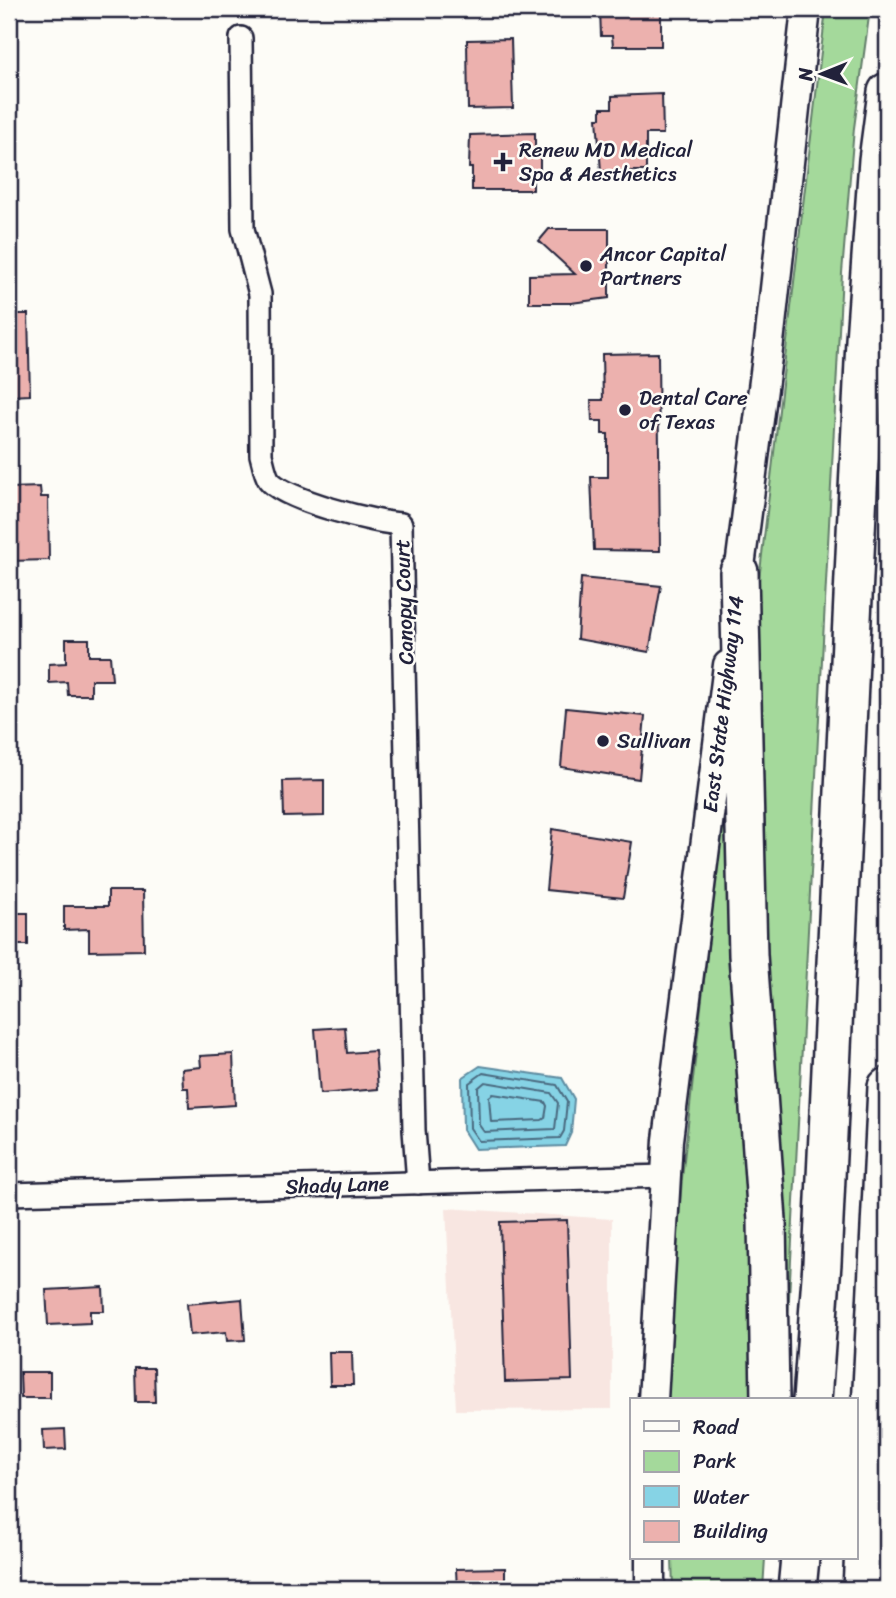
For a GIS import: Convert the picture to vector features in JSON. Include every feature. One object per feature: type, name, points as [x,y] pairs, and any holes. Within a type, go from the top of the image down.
[{"type":"highway","points":[[811,1398],[822,1263],[865,340],[878,160],[887,92]]},
{"type":"highway","points":[[739,572],[748,955],[767,1220],[770,1398]]},
{"type":"highway","points":[[862,1589],[887,1087]]},
{"type":"highway","points":[[866,1531],[887,1481]]},
{"type":"highway","points":[[773,1560],[774,1589]]},
{"type":"highway","points":[[797,1589],[800,1560]]},
{"type":"main road","name":"East State Highway 114","points":[[653,1398],[668,1140],[770,334],[806,9]]},
{"type":"main road","points":[[650,1560],[650,1589]]},
{"type":"street","name":"Canopy Court","points":[[241,38],[243,229],[260,295],[261,455],[269,480],[286,494],[383,523],[401,524],[414,1130],[418,1183]]},
{"type":"street","name":"Shady Lane","points":[[9,1194],[666,1176]]},
{"type":"shaded area","points":[[446,1208],[612,1219],[612,1409],[456,1410]]},
{"type":"green space","points":[[826,9],[870,9],[854,128],[842,273],[787,1337],[775,1248],[756,606]]},
{"type":"green space","points":[[722,819],[732,820],[765,1398],[668,1398],[682,1178]]},
{"type":"green space","points":[[672,1560],[765,1560],[763,1589],[673,1589]]},
{"type":"water","points":[[480,1066],[562,1078],[574,1099],[571,1133],[565,1146],[475,1149],[463,1130],[462,1078]]},
{"type":"building","points":[[600,9],[661,9],[661,46],[613,46],[612,36],[601,36]]},
{"type":"building","points":[[511,39],[513,108],[468,109],[467,40]]},
{"type":"building","points":[[662,94],[663,134],[646,134],[646,171],[601,171],[597,118],[601,118],[601,108],[612,108],[612,96]]},
{"type":"building","name":"Renew MD Medical Spa & Aesthetics","points":[[535,133],[535,155],[540,155],[540,177],[533,178],[533,190],[472,190],[472,168],[469,168],[470,135]]},
{"type":"building","name":"Ancor Capital Partners","points":[[549,229],[609,229],[609,298],[571,303],[529,303],[529,275],[575,274],[539,241]]},
{"type":"building","points":[[9,314],[28,314],[30,395],[9,396]]},
{"type":"building","points":[[658,353],[660,551],[594,550],[591,477],[608,477],[608,434],[602,434],[602,421],[592,421],[591,400],[603,400],[602,354]]},
{"type":"building","points":[[40,487],[41,497],[48,497],[49,560],[9,561],[9,537],[16,537],[15,510],[9,510],[9,488]]},
{"type":"building","points":[[581,578],[661,586],[649,652],[577,639]]},
{"type":"building","points":[[66,639],[89,639],[89,656],[110,656],[112,680],[91,680],[91,695],[68,695],[67,682],[49,683],[49,664],[66,663]]},
{"type":"building","name":"Sullivan","points":[[566,708],[645,716],[639,779],[561,767]]},
{"type":"building","points":[[324,780],[324,816],[284,817],[283,781]]},
{"type":"building","points":[[552,829],[632,842],[623,898],[546,890]]},
{"type":"building","points":[[108,891],[143,891],[144,950],[89,951],[89,929],[64,930],[64,906],[108,906]]},
{"type":"building","points":[[9,913],[28,913],[28,945],[9,945]]},
{"type":"building","points":[[345,1027],[347,1053],[375,1051],[378,1089],[320,1094],[315,1029]]},
{"type":"building","points":[[233,1054],[235,1105],[189,1108],[188,1088],[183,1088],[182,1069],[201,1067],[200,1056]]},
{"type":"building","points":[[567,1220],[572,1380],[505,1382],[500,1222]]},
{"type":"building","points":[[103,1287],[104,1311],[90,1311],[90,1323],[48,1325],[46,1290]]},
{"type":"building","points":[[242,1299],[245,1340],[227,1341],[226,1332],[190,1335],[187,1304]]},
{"type":"building","points":[[329,1352],[352,1352],[353,1385],[330,1385]]},
{"type":"building","points":[[135,1368],[154,1368],[155,1402],[136,1402]]},
{"type":"building","points":[[20,1372],[50,1372],[50,1398],[21,1398]]},
{"type":"building","points":[[65,1429],[66,1449],[44,1450],[43,1430]]},
{"type":"building","points":[[505,1568],[505,1589],[457,1589],[456,1569]]},
{"type":"place","name":"Renew MD Medical Spa & Aesthetics","points":[[503,162]]},
{"type":"place","name":"Ancor Capital Partners","points":[[586,266]]},
{"type":"place","name":"Dental Care of Texas","points":[[625,410]]},
{"type":"place","name":"Sullivan","points":[[603,741]]}]
